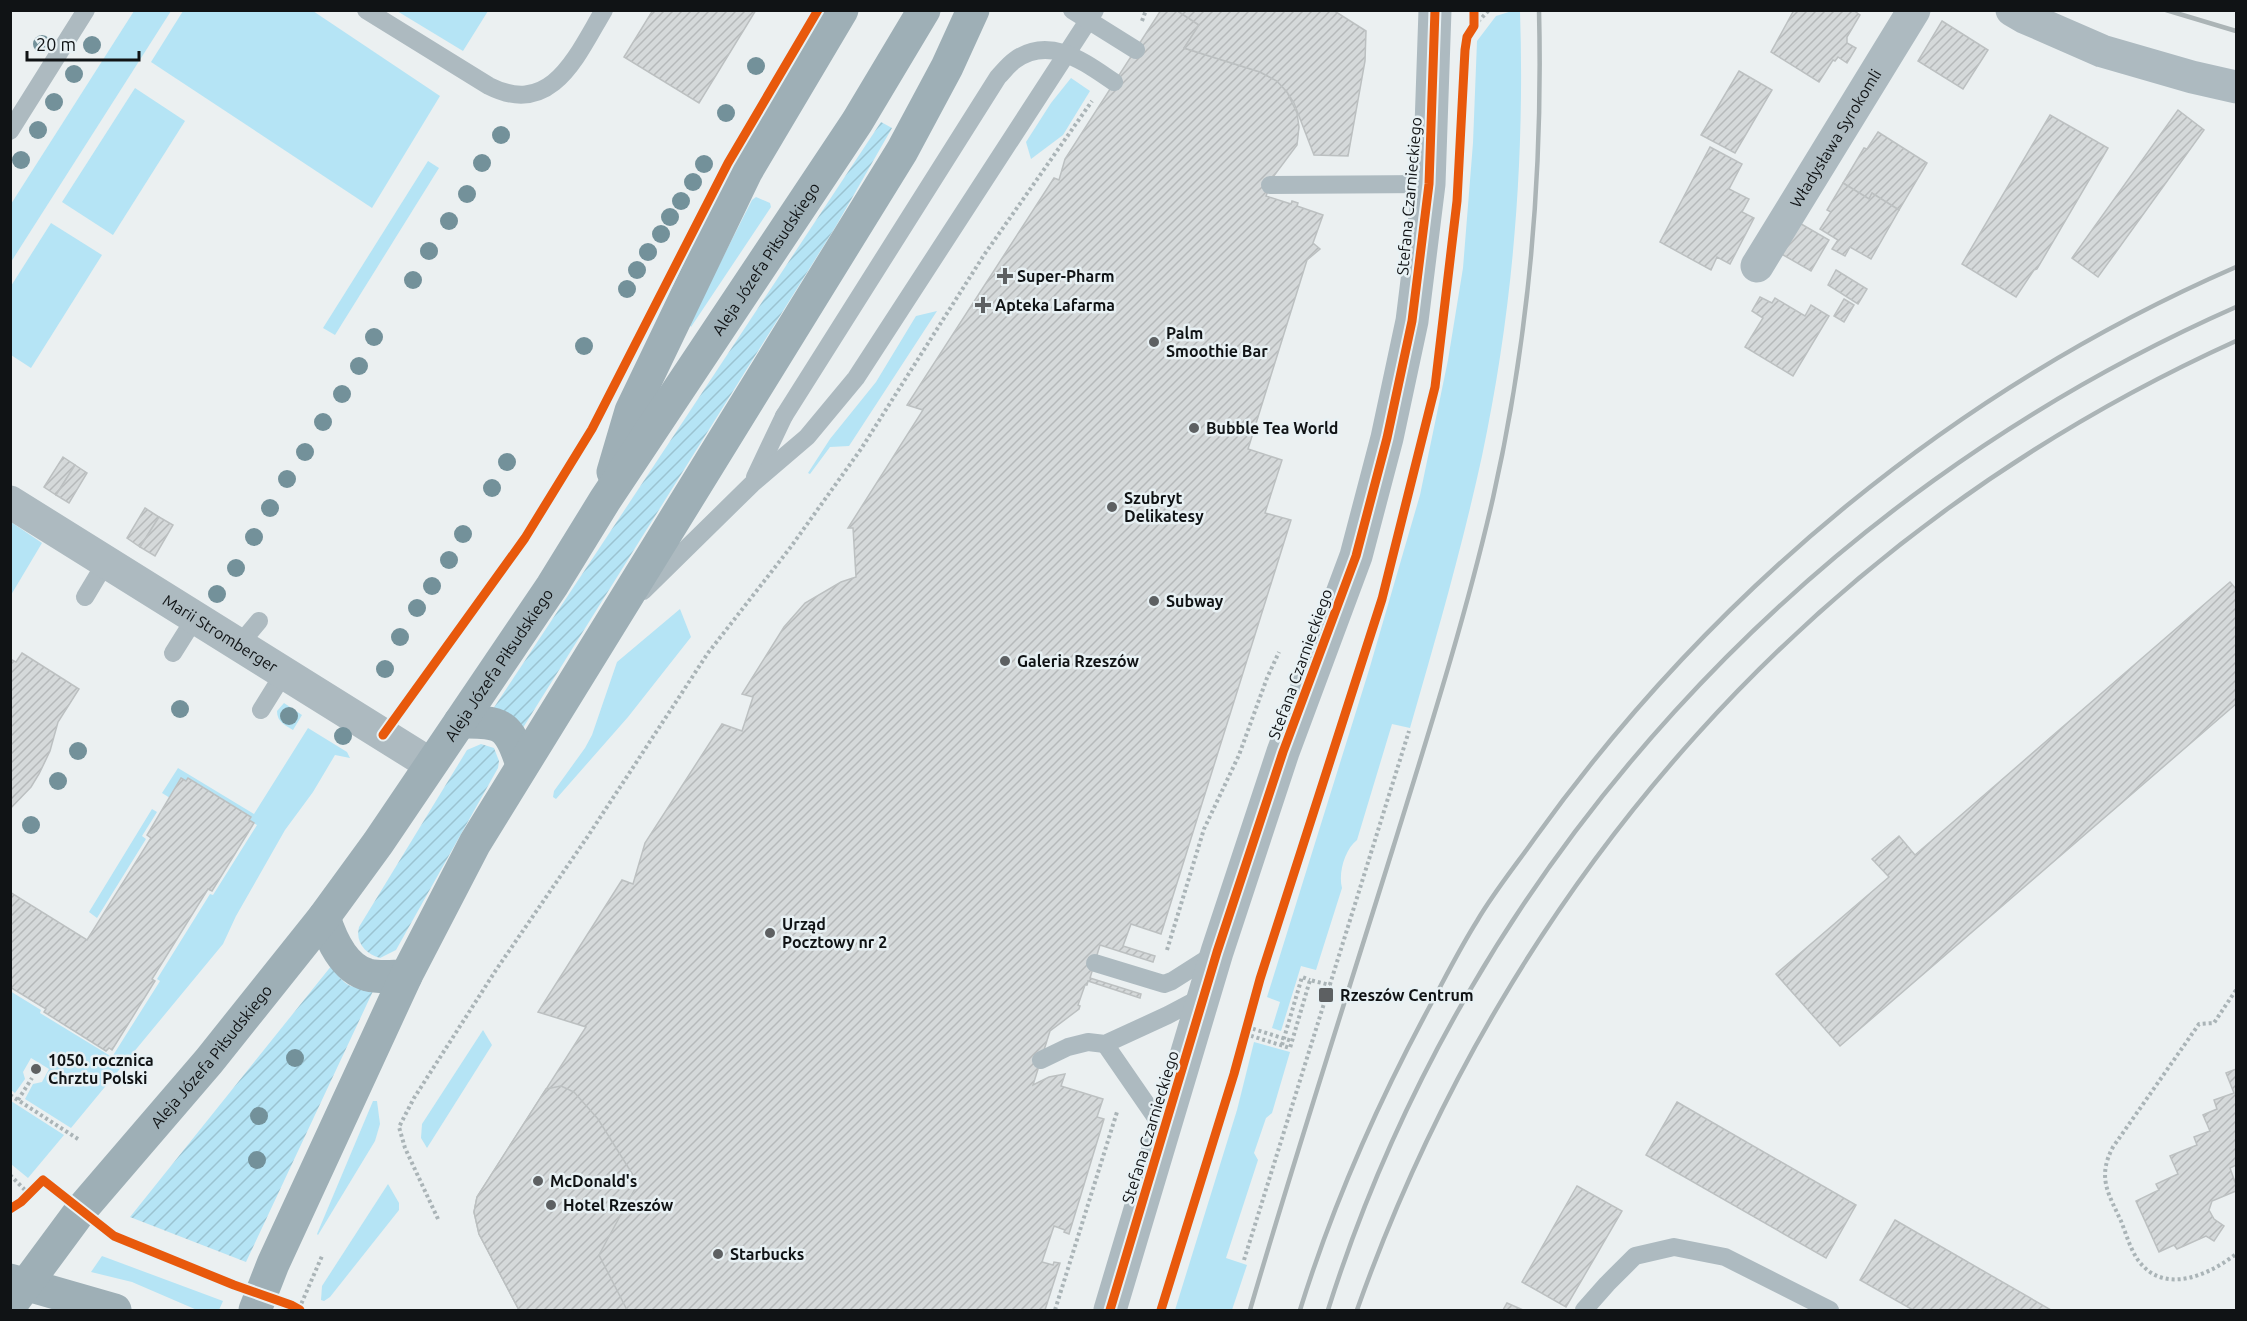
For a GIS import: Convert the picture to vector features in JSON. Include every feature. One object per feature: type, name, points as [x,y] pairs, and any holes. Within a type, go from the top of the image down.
[{"type":"main road","points":[[605,500],[631,411],[746,172],[842,10]]},
{"type":"main road","name":"Aleja Józefa Piłsudskiego","points":[[15,1290],[209,1061],[324,917],[378,843],[552,586],[605,500],[857,122],[924,10]]},
{"type":"main road","points":[[255,1311],[273,1264],[406,976],[475,843],[902,151],[947,67],[973,10]]},
{"type":"main road","points":[[460,722],[486,722],[498,726],[513,738],[522,765]]},
{"type":"main road","points":[[324,917],[328,932],[340,953],[351,965],[366,975],[406,976]]},
{"type":"main road","points":[[15,1290],[116,1311]]},
{"type":"street","name":"Stefana Czarnieckiego","points":[[1110,1311],[1217,952],[1283,752],[1356,556],[1387,438],[1412,321],[1428,184],[1435,10]]},
{"type":"street","name":"Władysława Syrokomli","points":[[1757,266],[1914,10]]},
{"type":"street","points":[[2012,10],[2024,18],[2102,51],[2236,87]]},
{"type":"street","name":"Marii Stromberger","points":[[10,502],[430,764]]},
{"type":"lane","points":[[10,131],[86,10]]},
{"type":"lane","points":[[366,10],[489,86],[503,93],[517,96],[541,91],[558,80],[569,67],[604,10]]},
{"type":"lane","points":[[1072,10],[1136,50]]},
{"type":"lane","points":[[612,622],[752,484],[807,437],[856,378],[1095,10]]},
{"type":"lane","points":[[752,484],[783,416],[998,77],[1014,60],[1031,52],[1051,49],[1079,59],[1114,82]]},
{"type":"lane","points":[[1270,185],[1428,184]]},
{"type":"lane","points":[[85,597],[106,562]]},
{"type":"lane","points":[[173,653],[195,618]]},
{"type":"lane","points":[[261,710],[284,673]]},
{"type":"lane","points":[[1095,963],[1164,984],[1217,952]]},
{"type":"lane","points":[[1041,1060],[1068,1047],[1088,1042],[1105,1044],[1168,1016],[1204,996]]},
{"type":"lane","points":[[1105,1044],[1165,1131]]},
{"type":"lane","points":[[1584,1311],[1606,1284],[1635,1256],[1674,1247],[1725,1257],[1830,1311]]},
{"type":"path","points":[[1139,25],[1146,10]]},
{"type":"path","points":[[1474,26],[1489,10]]},
{"type":"path","points":[[438,1219],[405,1148],[399,1127],[414,1098],[496,970],[588,836],[708,653],[790,548],[861,449],[984,255],[1096,96]]},
{"type":"path","points":[[1244,1260],[1409,731]]},
{"type":"path","points":[[1282,1045],[1302,977],[1329,985]]},
{"type":"path","points":[[1245,1034],[1290,1048],[1310,980]]},
{"type":"path","points":[[2236,990],[2214,1023],[2199,1024],[2113,1147],[2104,1175],[2110,1197],[2137,1258],[2151,1272],[2171,1280],[2183,1279],[2215,1268],[2236,1254]]},
{"type":"path","points":[[1247,1028],[1292,1041]]},
{"type":"path","points":[[18,1100],[32,1078]]},
{"type":"path","points":[[10,1095],[78,1138]]},
{"type":"path","points":[[1055,1311],[1120,1102]]},
{"type":"path","points":[[10,1175],[30,1195]]},
{"type":"path","points":[[299,1309],[322,1256]]},
{"type":"shaded area","points":[[134,11],[171,11],[11,262],[11,204]]},
{"type":"shaded area","points":[[183,11],[313,11],[440,96],[372,208],[151,62]]},
{"type":"shaded area","points":[[397,11],[488,11],[463,51]]},
{"type":"shaded area","points":[[1520,11],[1521,123],[1518,179],[1502,346],[1482,456],[1448,593],[1410,728],[1392,724],[1357,840],[1349,849],[1344,862],[1341,875],[1342,888],[1316,970],[1301,966],[1281,1031],[1272,1028],[1280,1002],[1267,997],[1369,670],[1420,495],[1448,360],[1463,268],[1473,143],[1477,41],[1496,16]]},
{"type":"shaded area","points":[[1071,78],[1090,91],[1063,135],[1031,159],[1026,142],[1051,103]]},
{"type":"shaded area","points":[[135,88],[185,121],[113,235],[62,202]]},
{"type":"shaded area","points":[[881,122],[892,128],[836,226],[521,731],[491,712]]},
{"type":"shaded area","points":[[428,161],[439,168],[335,335],[323,328]]},
{"type":"shaded area","points":[[756,197],[770,203],[771,207],[691,327],[689,324],[752,200]]},
{"type":"shaded area","points":[[51,223],[102,255],[31,368],[11,355],[11,286]]},
{"type":"shaded area","points":[[937,311],[849,446],[830,447],[810,474],[808,473],[830,439],[876,382],[916,316]]},
{"type":"shaded area","points":[[11,522],[42,543],[11,595]]},
{"type":"shaded area","points":[[680,609],[691,637],[628,717],[556,799],[553,797],[554,791],[592,735],[617,662]]},
{"type":"shaded area","points":[[284,703],[302,715],[293,730],[278,718],[277,711]]},
{"type":"shaded area","points":[[308,728],[347,752],[350,758],[335,755],[313,792],[285,830],[236,916],[223,944],[71,1128],[25,1099],[33,1084],[42,1082],[49,1069],[31,1058],[23,1072],[25,1079],[15,1093],[11,1090],[10,991],[41,1010],[40,1013],[112,1057],[160,981],[157,979],[210,894],[213,895],[257,825],[249,820],[251,817],[188,778],[186,781],[181,778],[170,798],[162,793],[178,768],[254,814]]},
{"type":"shaded area","points":[[481,744],[494,748],[499,761],[498,768],[396,950],[380,958],[375,956],[366,951],[360,943],[359,927],[467,750]]},
{"type":"shaded area","points":[[152,809],[157,812],[142,836],[146,839],[97,918],[89,912]]},
{"type":"shaded area","points":[[332,965],[340,978],[348,985],[374,989],[246,1262],[130,1217]]},
{"type":"shaded area","points":[[483,1030],[492,1045],[427,1148],[421,1138],[422,1124]]},
{"type":"shaded area","points":[[1254,1042],[1290,1052],[1272,1113],[1266,1118],[1254,1153],[1258,1160],[1226,1258],[1247,1265],[1232,1310],[1175,1310],[1237,1110]]},
{"type":"shaded area","points":[[11,1101],[64,1135],[28,1178],[11,1164]]},
{"type":"shaded area","points":[[373,1101],[377,1101],[380,1124],[375,1141],[318,1235],[317,1234]]},
{"type":"shaded area","points":[[388,1184],[399,1203],[399,1210],[330,1297],[324,1301],[321,1300],[322,1286]]},
{"type":"shaded area","points":[[102,1256],[223,1301],[219,1310],[197,1310],[132,1282],[91,1272]]},
{"type":"building","points":[[653,10],[756,10],[699,103],[624,57]]},
{"type":"building","name":"Galeria Rzeszów","points":[[1161,10],[1176,10],[1199,25],[1184,48],[1260,72],[1277,81],[1287,92],[1297,113],[1299,127],[1297,145],[1273,177],[1266,196],[1291,204],[1292,201],[1298,203],[1297,206],[1323,215],[1313,243],[1320,249],[1307,260],[1248,449],[1282,460],[1265,513],[1291,520],[1161,934],[1131,924],[1123,946],[1155,956],[1153,962],[1100,945],[1090,978],[1141,994],[1140,998],[1088,981],[1078,1005],[1079,1009],[1050,1031],[1033,1085],[1049,1077],[1065,1074],[1061,1086],[1103,1099],[1097,1117],[1104,1119],[1069,1234],[1054,1226],[1042,1262],[1053,1265],[1054,1262],[1060,1263],[1045,1310],[519,1310],[479,1234],[474,1212],[477,1197],[586,1027],[538,1012],[622,880],[633,884],[645,843],[722,724],[742,731],[753,697],[742,694],[784,627],[805,603],[841,582],[856,577],[853,528],[848,528],[923,410],[907,405],[1054,178],[1059,180],[1065,159]]},
{"type":"building","points":[[1176,10],[1333,10],[1366,31],[1365,61],[1348,156],[1314,155],[1294,103],[1277,81],[1260,72],[1184,48],[1199,25]]},
{"type":"building","points":[[1794,10],[1853,10],[1860,15],[1847,37],[1847,43],[1856,48],[1847,63],[1838,57],[1835,61],[1833,60],[1819,82],[1771,52]]},
{"type":"building","points":[[1942,21],[1988,50],[1963,89],[1918,61]]},
{"type":"building","points":[[1739,71],[1772,90],[1735,153],[1701,135]]},
{"type":"building","points":[[2178,110],[2204,130],[2098,277],[2072,258]]},
{"type":"building","points":[[2050,115],[2108,148],[2037,269],[2034,270],[2016,297],[1962,264]]},
{"type":"building","points":[[1878,132],[1927,163],[1899,210],[1872,193],[1869,199],[1843,183],[1864,148],[1867,149]]},
{"type":"building","points":[[1710,147],[1742,164],[1729,189],[1749,199],[1742,212],[1754,218],[1730,264],[1717,257],[1711,270],[1660,242]]},
{"type":"building","points":[[1843,183],[1869,199],[1872,193],[1899,210],[1871,259],[1850,247],[1845,256],[1832,249],[1838,240],[1820,229],[1831,212],[1827,210]]},
{"type":"building","points":[[1796,221],[1829,240],[1811,271],[1778,252]]},
{"type":"building","points":[[1836,270],[1867,289],[1858,304],[1828,285]]},
{"type":"building","points":[[1760,297],[1772,303],[1775,298],[1805,316],[1811,305],[1829,316],[1793,376],[1745,347],[1763,318],[1752,311]]},
{"type":"building","points":[[1844,299],[1854,305],[1844,322],[1834,316]]},
{"type":"building","points":[[63,457],[75,465],[56,495],[44,487]]},
{"type":"building","points":[[75,465],[87,473],[69,503],[56,495]]},
{"type":"building","points":[[145,508],[159,517],[140,547],[127,538]]},
{"type":"building","points":[[159,517],[173,525],[155,556],[140,547]]},
{"type":"building","points":[[2230,582],[2236,589],[2236,704],[1840,1046],[1776,974],[1889,877],[1872,859],[1899,836],[1915,855]]},
{"type":"building","points":[[22,653],[79,689],[58,722],[50,751],[39,774],[31,787],[10,809],[10,659],[16,662]]},
{"type":"building","points":[[181,778],[186,781],[188,778],[251,817],[249,820],[254,823],[212,891],[208,889],[152,979],[155,981],[112,1050],[109,1048],[106,1051],[44,1012],[46,1009],[10,987],[10,892],[87,940],[151,838],[147,835]]},
{"type":"building","points":[[2236,1069],[2236,1165],[2230,1168],[2236,1191],[2212,1201],[2209,1210],[2214,1219],[2224,1226],[2214,1241],[2206,1236],[2177,1249],[2174,1245],[2159,1252],[2136,1201],[2159,1190],[2156,1184],[2178,1174],[2170,1156],[2197,1145],[2194,1137],[2210,1131],[2203,1115],[2217,1109],[2214,1100],[2234,1093],[2226,1073]]},
{"type":"building","name":"Hotel Rzeszów","points":[[561,1086],[574,1092],[598,1119],[638,1183],[599,1255],[627,1310],[519,1310],[479,1234],[474,1212],[477,1197],[546,1089]]},
{"type":"building","points":[[1677,1102],[1856,1205],[1826,1258],[1646,1155]]},
{"type":"building","points":[[1577,1186],[1622,1211],[1566,1307],[1522,1282]]},
{"type":"building","points":[[1895,1220],[2051,1310],[1913,1310],[1860,1280]]},
{"type":"building","points":[[1507,1303],[1523,1310],[1503,1310]]},
{"type":"railway","points":[[1250,1310],[1433,717],[1459,630],[1493,498],[1516,377],[1531,256],[1539,133],[1539,10]]},
{"type":"railway","points":[[2166,10],[2236,31]]},
{"type":"railway","points":[[1300,1310],[1342,1192],[1375,1116],[1471,931],[1505,879],[1605,747],[1680,661],[1761,581],[1847,505],[1938,436],[2033,373],[2133,316],[2236,267]]},
{"type":"railway","points":[[1328,1310],[1390,1146],[1469,991],[1564,846],[1674,712],[1798,590],[1933,481],[2080,386],[2236,307]]},
{"type":"railway","points":[[1357,1310],[1422,1152],[1500,1003],[1592,864],[1697,735],[1814,617],[1943,512],[2084,419],[2236,341]]},
{"type":"cycle path","points":[[383,735],[525,538],[592,429],[728,163],[818,10]]},
{"type":"cycle path","points":[[1110,1310],[1217,952],[1283,752],[1356,556],[1387,438],[1412,321],[1429,184],[1435,10]]},
{"type":"cycle path","points":[[1161,1310],[1234,1074],[1260,979],[1382,599],[1435,387],[1457,201],[1465,50],[1467,37],[1474,26],[1474,10]]},
{"type":"cycle path","points":[[10,1209],[21,1202],[43,1180],[114,1236],[300,1310]]},
{"type":"place","name":"Super-Pharm","points":[[1005,276]]},
{"type":"place","name":"Apteka Lafarma","points":[[983,305]]},
{"type":"place","name":"Palm Smoothie Bar","points":[[1154,342]]},
{"type":"place","name":"Bubble Tea World","points":[[1194,428]]},
{"type":"place","name":"Szubryt Delikatesy","points":[[1112,507]]},
{"type":"place","name":"Subway","points":[[1154,601]]},
{"type":"place","name":"Galeria Rzeszów","points":[[1005,661]]},
{"type":"place","name":"Urząd Pocztowy nr 2","points":[[770,933]]},
{"type":"place","name":"Rzeszów Centrum","points":[[1326,995]]},
{"type":"place","name":"1050. rocznica Chrztu Polski","points":[[36,1069]]},
{"type":"place","name":"McDonald's","points":[[538,1181]]},
{"type":"place","name":"Hotel Rzeszów","points":[[551,1205]]},
{"type":"place","name":"Starbucks","points":[[718,1254]]}]
